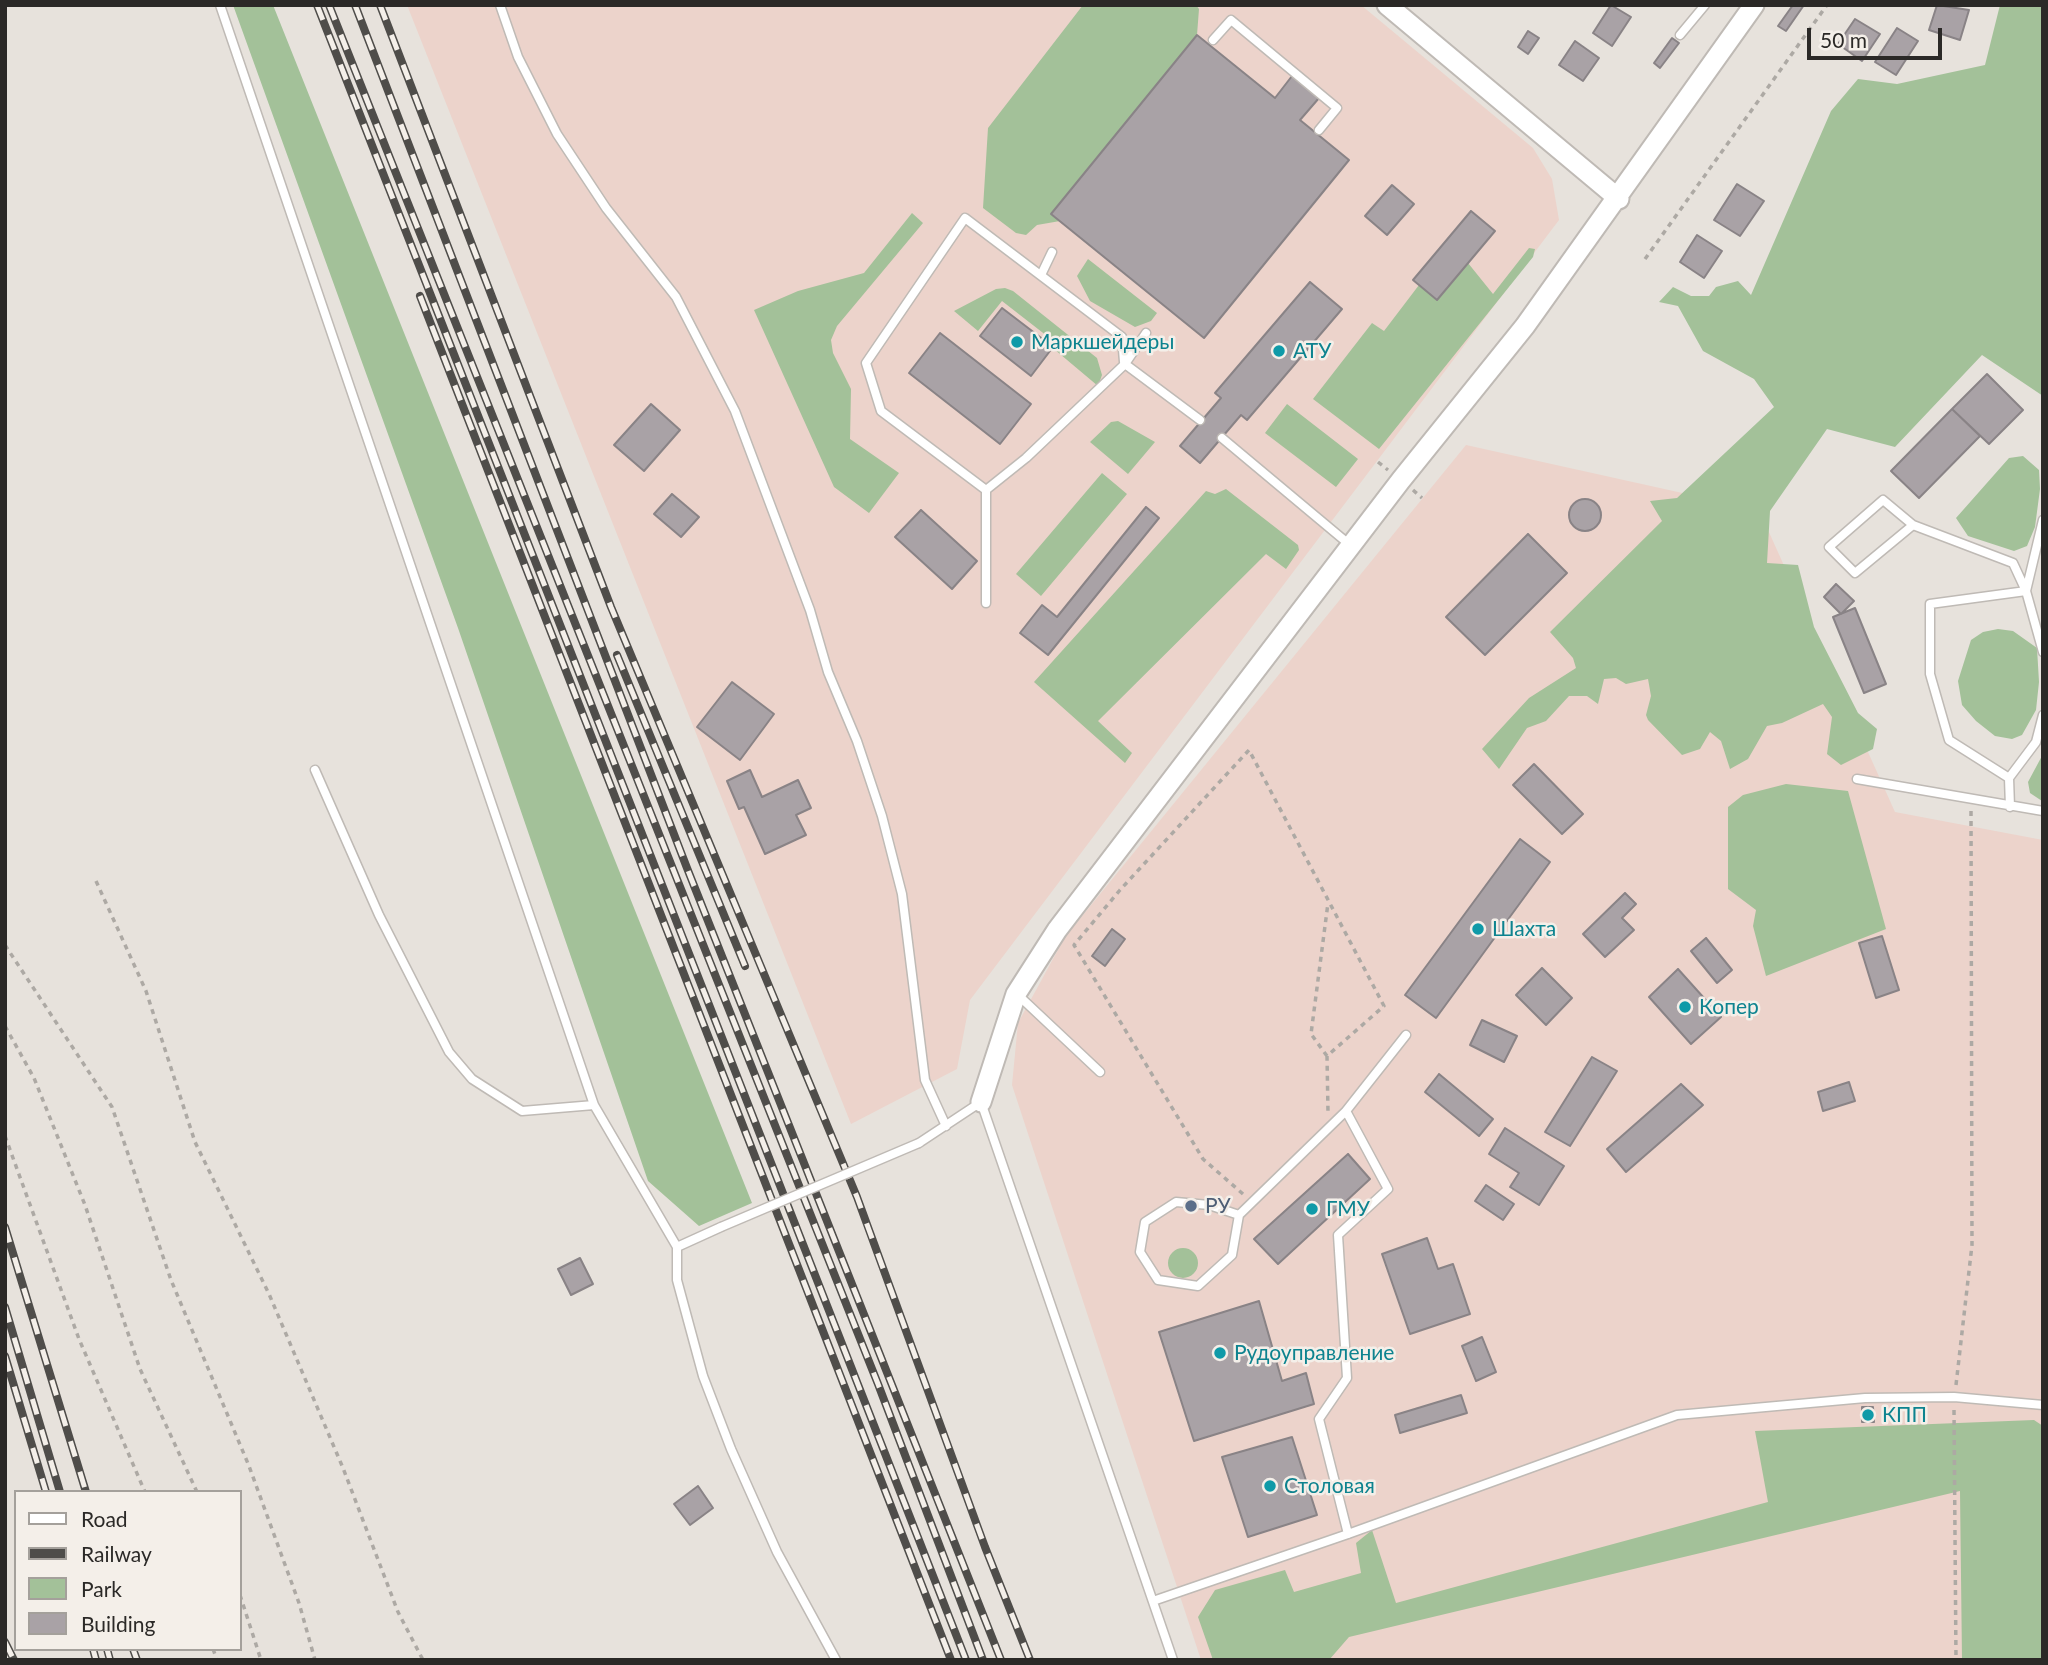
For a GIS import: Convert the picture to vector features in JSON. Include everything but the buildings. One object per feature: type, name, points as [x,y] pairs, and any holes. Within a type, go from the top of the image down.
[{"type":"street","points":[[1387,5],[1619,199]]},
{"type":"street","points":[[981,1102],[1016,994],[1057,930],[1353,547],[1401,480],[1525,326],[1619,199],[1754,5]]},
{"type":"lane","points":[[220,5],[594,1105],[677,1247],[680,1292],[703,1376],[731,1449],[777,1552],[836,1660]]},
{"type":"lane","points":[[500,5],[518,57],[557,134],[606,208],[676,297],[735,411],[810,610],[828,672],[857,741],[882,816],[902,894],[925,1080],[946,1126]]},
{"type":"lane","points":[[1680,35],[1705,5]]},
{"type":"lane","points":[[1213,40],[1231,20],[1337,108],[1319,130]]},
{"type":"lane","points":[[986,490],[881,411],[866,363],[965,218],[1122,337],[1125,364],[1200,420]]},
{"type":"lane","points":[[1041,275],[1052,253]]},
{"type":"lane","points":[[986,490],[1027,458],[1125,364],[1146,333]]},
{"type":"lane","points":[[1222,438],[1353,547]]},
{"type":"lane","points":[[986,490],[986,603]]},
{"type":"lane","points":[[1913,525],[1855,573],[1829,547],[1883,500],[1913,525],[2013,563],[2026,591],[2043,652]]},
{"type":"lane","points":[[2026,591],[2043,520]]},
{"type":"lane","points":[[2009,778],[1949,740],[1930,674],[1930,604],[2026,591]]},
{"type":"lane","points":[[2010,807],[2009,778],[2036,742],[2043,715]]},
{"type":"lane","points":[[315,770],[379,915],[449,1052],[472,1079],[522,1111],[594,1105]]},
{"type":"lane","points":[[1857,779],[2043,811]]},
{"type":"lane","points":[[1016,994],[1100,1072]]},
{"type":"lane","points":[[1238,1215],[1209,1205],[1177,1202],[1145,1222],[1140,1252],[1158,1280],[1198,1286],[1232,1255],[1238,1215],[1346,1111],[1406,1035]]},
{"type":"lane","points":[[677,1247],[919,1143],[981,1102],[1173,1660]]},
{"type":"lane","points":[[1346,1111],[1388,1189],[1338,1234],[1347,1378],[1318,1419],[1348,1535]]},
{"type":"lane","points":[[1153,1601],[1348,1535],[1677,1415],[1865,1398],[1954,1397],[2043,1405]]},
{"type":"path","points":[[1645,260],[1827,5]]},
{"type":"path","points":[[1252,1202],[1203,1160],[1074,945],[1120,890],[1248,750],[1384,1006],[1327,1056]]},
{"type":"path","points":[[1956,1660],[1954,1397],[1972,1245],[1971,800]]},
{"type":"path","points":[[96,881],[146,991],[195,1142],[269,1294],[344,1468],[398,1612],[423,1660]]},
{"type":"path","points":[[1328,901],[1311,1034],[1327,1056],[1329,1128]]},
{"type":"path","points":[[5,945],[112,1107],[171,1280],[249,1466],[295,1590],[315,1660]]},
{"type":"path","points":[[5,1026],[34,1078],[85,1205],[140,1369],[196,1490]]},
{"type":"path","points":[[5,1136],[79,1339],[144,1490]]},
{"type":"path","points":[[242,1601],[261,1660]]},
{"type":"shaded area","points":[[407,5],[1361,5],[1533,148],[1552,179],[1559,220],[970,1000],[957,1069],[851,1124]]},
{"type":"shaded area","points":[[1466,445],[1759,510],[1895,812],[2043,840],[2043,1660],[1201,1660],[1012,1085],[1018,1023],[1065,937]]},
{"type":"green space","points":[[233,5],[273,5],[752,1203],[699,1226],[648,1181],[458,628]]},
{"type":"green space","points":[[1083,5],[1196,5],[1199,9],[1197,35],[1051,214],[1060,221],[1037,225],[1026,235],[1016,233],[983,208],[988,128]]},
{"type":"green space","points":[[2000,5],[2043,5],[2043,396],[1982,355],[1895,447],[1827,429],[1770,511],[1767,563],[1798,565],[1814,627],[1858,713],[1877,729],[1873,749],[1841,765],[1827,754],[1832,717],[1823,704],[1782,723],[1767,726],[1748,759],[1730,769],[1721,741],[1710,732],[1700,749],[1682,755],[1648,720],[1646,715],[1651,696],[1648,679],[1626,684],[1616,678],[1604,679],[1598,704],[1587,696],[1569,696],[1546,721],[1527,728],[1499,769],[1482,749],[1529,698],[1576,668],[1573,658],[1550,632],[1662,521],[1650,501],[1677,498],[1774,407],[1754,379],[1703,351],[1678,306],[1659,302],[1673,287],[1691,296],[1709,296],[1716,287],[1738,281],[1751,295],[1831,111],[1858,79],[1897,84],[1985,65]]},
{"type":"green space","points":[[912,213],[923,223],[837,326],[831,340],[833,353],[851,389],[850,439],[899,473],[869,513],[834,487],[754,310],[798,291],[864,273]]},
{"type":"green space","points":[[1529,248],[1535,249],[1533,257],[1379,449],[1313,399],[1372,323],[1384,331],[1419,285],[1437,300],[1468,263],[1493,294]]},
{"type":"green space","points":[[1088,259],[1157,313],[1151,321],[1135,327],[1090,301],[1077,276]]},
{"type":"green space","points":[[996,289],[1013,291],[1097,358],[1102,375],[1098,386],[1054,349],[1056,343],[1002,301],[978,331],[954,311]]},
{"type":"green space","points":[[1287,404],[1358,459],[1336,487],[1265,433]]},
{"type":"green space","points":[[1118,421],[1155,442],[1128,474],[1090,442],[1111,422]]},
{"type":"green space","points":[[2023,456],[2039,470],[2040,489],[2035,527],[2027,546],[2014,551],[1968,536],[1956,518],[2009,458]]},
{"type":"green space","points":[[1102,473],[1127,494],[1041,596],[1016,574]]},
{"type":"green space","points":[[1226,489],[1298,545],[1299,550],[1286,569],[1266,554],[1098,721],[1132,753],[1125,763],[1034,682],[1206,491],[1215,494]]},
{"type":"green space","points":[[1998,629],[2013,631],[2037,648],[2039,682],[2036,710],[2022,735],[2012,739],[1995,736],[1976,721],[1962,705],[1958,681],[1971,640],[1983,632]]},
{"type":"green space","points":[[2043,754],[2042,801],[2030,793],[2028,782]]},
{"type":"green space","points":[[1786,784],[1848,791],[1886,929],[1766,976],[1753,926],[1756,910],[1728,889],[1728,807],[1743,795]]},
{"type":"green space","points":[[1183,1248],[1194,1252],[1198,1263],[1194,1274],[1183,1278],[1172,1274],[1168,1263],[1172,1252]]},
{"type":"green space","points":[[2034,1420],[2043,1426],[2043,1660],[1962,1660],[1960,1491],[1349,1637],[1329,1660],[1213,1660],[1198,1617],[1215,1590],[1285,1570],[1294,1592],[1361,1573],[1356,1543],[1372,1530],[1396,1603],[1768,1502],[1755,1431]]},
{"type":"railway","points":[[317,5],[966,1660]]},
{"type":"railway","points":[[329,5],[878,1384],[983,1660]]},
{"type":"railway","points":[[355,5],[687,868],[1001,1660]]},
{"type":"railway","points":[[380,5],[611,607],[857,1197],[985,1547],[1030,1660]]},
{"type":"railway","points":[[420,296],[951,1660]]},
{"type":"railway","points":[[617,655],[745,966]]},
{"type":"railway","points":[[5,1227],[85,1490]]},
{"type":"railway","points":[[5,1307],[59,1490]]},
{"type":"railway","points":[[5,1356],[45,1490]]},
{"type":"railway","points":[[5,1642],[14,1660]]},
{"type":"railway","points":[[94,1651],[96,1660]]},
{"type":"railway","points":[[108,1651],[110,1660]]},
{"type":"railway","points":[[134,1651],[137,1660]]},
{"type":"place","name":"Маркшейдеры","points":[[1017,342]]},
{"type":"place","name":"АТУ","points":[[1279,351]]},
{"type":"place","name":"Шахта","points":[[1478,929]]},
{"type":"place","name":"Копер","points":[[1685,1007]]},
{"type":"place","name":"РУ","points":[[1191,1206]]},
{"type":"place","name":"ГМУ","points":[[1312,1209]]},
{"type":"place","name":"Рудоуправление","points":[[1220,1353]]},
{"type":"place","name":"КПП","points":[[1868,1415]]},
{"type":"place","name":"Столовая","points":[[1270,1486]]}]
